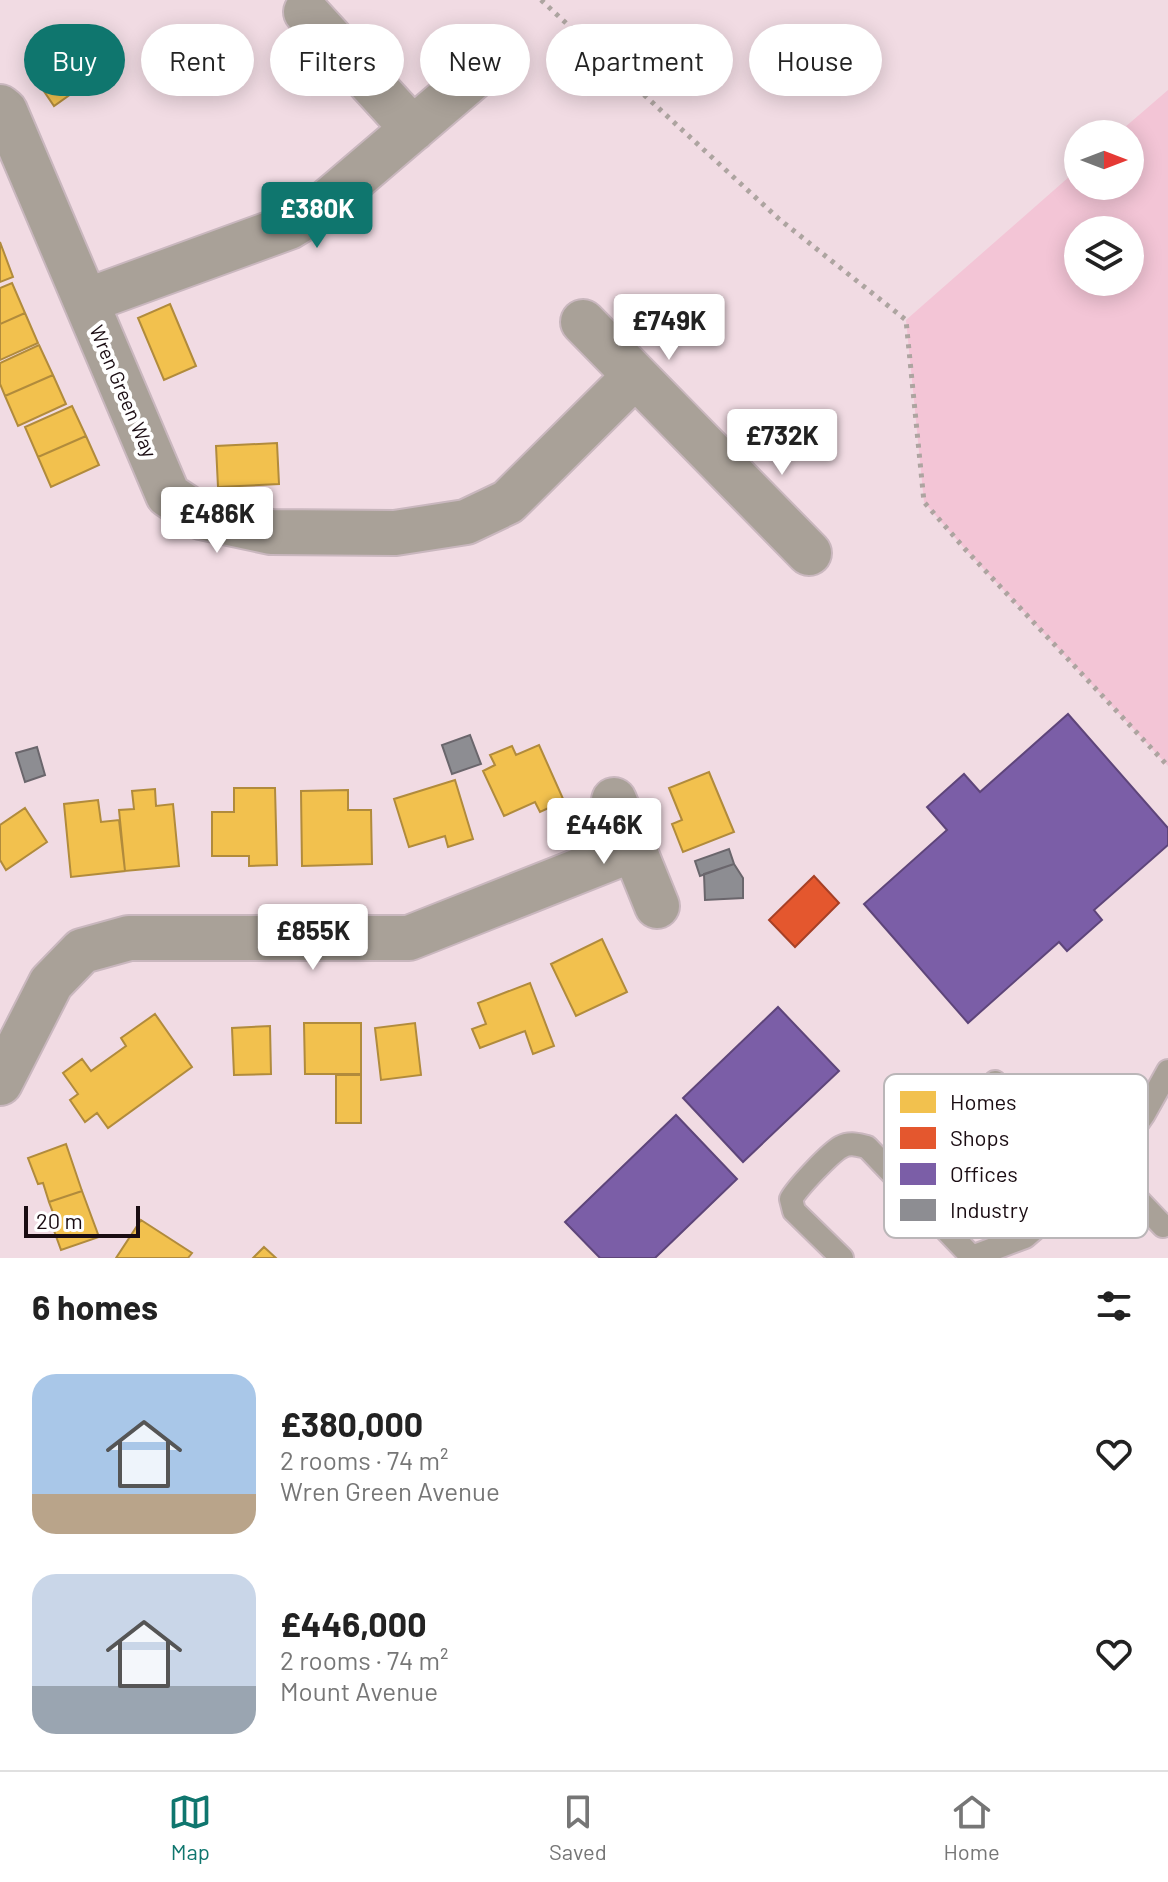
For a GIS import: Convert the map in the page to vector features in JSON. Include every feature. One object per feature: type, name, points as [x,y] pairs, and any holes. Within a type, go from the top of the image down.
[{"type":"street","points":[[306,12],[413,129]]},
{"type":"street","points":[[86,301],[289,227],[320,208],[451,96]]},
{"type":"street","name":"Wren Green Way","points":[[0,107],[5,111],[168,495],[201,517],[271,532],[395,533],[466,522],[508,502],[635,376]]},
{"type":"street","points":[[583,322],[809,553]]},
{"type":"street","points":[[614,800],[657,906]]},
{"type":"street","points":[[0,1083],[51,983],[82,951],[129,938],[409,938],[634,849]]},
{"type":"lane","points":[[1148,1107],[1168,1071]]},
{"type":"lane","points":[[842,1258],[794,1211],[791,1199],[797,1189],[842,1146],[855,1144],[867,1147],[884,1165]]},
{"type":"lane","points":[[1148,1210],[1163,1226]]},
{"type":"lane","points":[[952,1238],[970,1257],[1022,1238]]},
{"type":"path","points":[[541,0],[779,219],[906,320],[924,502],[1168,766]]},
{"type":"shaded area","points":[[1168,90],[1168,766],[924,502],[906,320],[1064,181],[1064,200],[1144,200],[1144,120],[1133,120]]},
{"type":"building: Homes","points":[[47,96],[68,96],[54,106]]},
{"type":"building: Homes","points":[[0,242],[13,277],[0,282]]},
{"type":"building: Homes","points":[[12,283],[25,313],[0,324],[0,288]]},
{"type":"building: Homes","points":[[170,304],[196,366],[164,380],[138,318]]},
{"type":"building: Homes","points":[[25,313],[38,343],[0,360],[0,324]]},
{"type":"building: Homes","points":[[39,345],[53,375],[5,396],[0,384],[0,363]]},
{"type":"building: Homes","points":[[53,375],[66,404],[18,426],[5,396]]},
{"type":"building: Homes","points":[[72,406],[86,436],[38,457],[25,427]]},
{"type":"building: Homes","points":[[86,436],[99,465],[51,487],[38,457]]},
{"type":"building: Homes","points":[[277,443],[279,484],[218,487],[216,446]]},
{"type":"building: Homes","points":[[539,745],[564,801],[540,812],[535,802],[504,816],[483,771],[495,765],[490,755],[512,746],[516,755]]},
{"type":"building: Homes","points":[[709,772],[734,832],[683,852],[672,824],[682,820],[669,788]]},
{"type":"building: Homes","points":[[455,780],[473,839],[448,847],[445,836],[409,847],[394,799]]},
{"type":"building: Homes","points":[[234,788],[275,788],[277,865],[249,866],[249,856],[212,856],[212,812],[234,812]]},
{"type":"building: Homes","points":[[155,789],[156,806],[173,804],[179,866],[125,871],[119,810],[134,809],[132,791]]},
{"type":"building: Homes","points":[[348,790],[348,810],[371,810],[372,864],[302,866],[301,791]]},
{"type":"building: Homes","points":[[98,800],[101,822],[119,820],[125,871],[71,877],[64,804]]},
{"type":"building: Homes","points":[[25,808],[47,842],[6,870],[0,860],[0,825]]},
{"type":"building: Homes","points":[[602,939],[627,992],[576,1016],[551,964]]},
{"type":"building: Homes","points":[[530,983],[554,1046],[533,1054],[525,1031],[480,1048],[472,1029],[486,1024],[478,1003]]},
{"type":"building: Homes","points":[[155,1014],[192,1067],[108,1128],[97,1113],[85,1122],[70,1100],[78,1094],[63,1073],[82,1059],[91,1071],[126,1046],[121,1038]]},
{"type":"building: Homes","points":[[304,1023],[361,1023],[361,1074],[305,1074]]},
{"type":"building: Homes","points":[[415,1023],[421,1075],[381,1080],[375,1028]]},
{"type":"building: Homes","points":[[270,1026],[271,1074],[234,1075],[232,1028]]},
{"type":"building: Homes","points":[[336,1075],[361,1075],[361,1123],[336,1123]]},
{"type":"building: Homes","points":[[66,1144],[82,1191],[49,1202],[43,1183],[38,1184],[28,1158]]},
{"type":"building: Homes","points":[[82,1191],[99,1237],[61,1250],[52,1225],[57,1223],[49,1202]]},
{"type":"building: Homes","points":[[141,1220],[192,1253],[188,1258],[116,1258]]},
{"type":"building: Homes","points":[[264,1247],[276,1258],[253,1258]]},
{"type":"building: Shops","points":[[814,876],[839,903],[795,947],[769,920]]},
{"type":"building: Offices","points":[[1068,714],[1168,828],[1168,845],[1094,910],[1102,920],[1067,951],[1059,942],[968,1023],[864,904],[947,830],[927,807],[964,774],[980,792]]},
{"type":"building: Offices","points":[[778,1007],[839,1071],[743,1162],[683,1098]]},
{"type":"building: Offices","points":[[676,1115],[737,1179],[655,1258],[600,1258],[565,1222]]},
{"type":"building: Industry","points":[[470,735],[481,764],[452,774],[442,745]]},
{"type":"building: Industry","points":[[37,747],[45,775],[25,782],[16,753]]},
{"type":"building: Industry","points":[[729,849],[734,864],[700,876],[695,861]]},
{"type":"building: Industry","points":[[734,864],[743,878],[743,898],[705,900],[704,874]]}]
